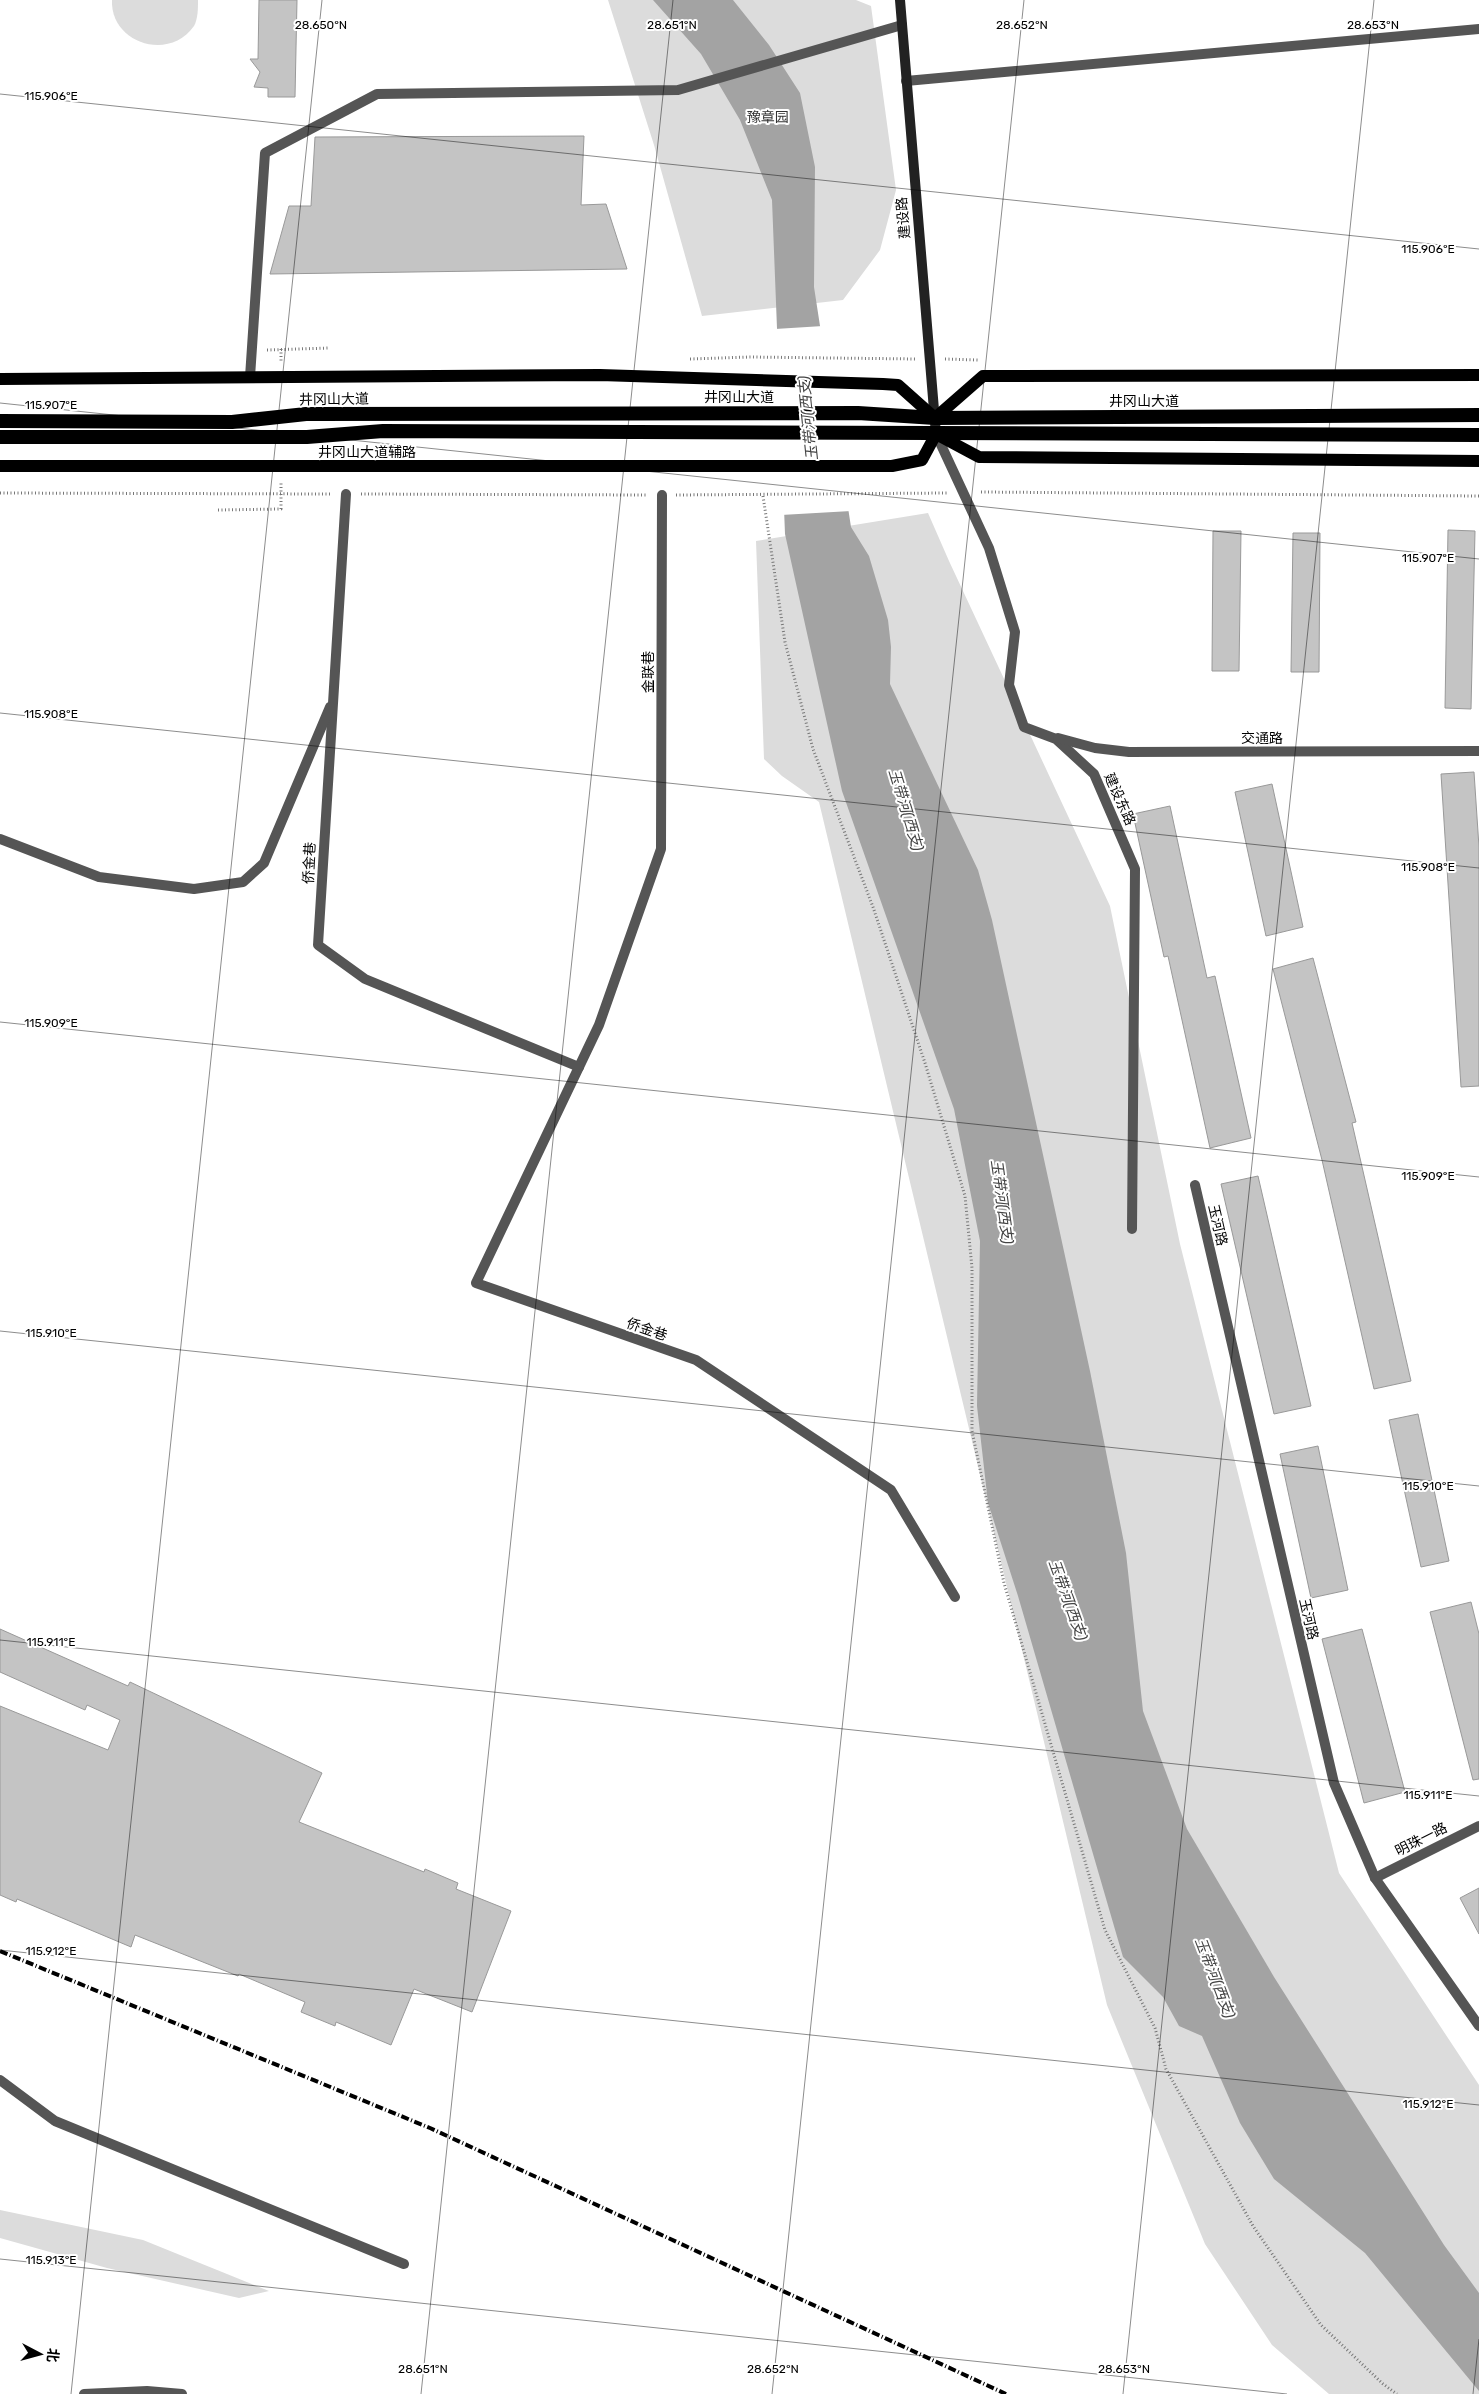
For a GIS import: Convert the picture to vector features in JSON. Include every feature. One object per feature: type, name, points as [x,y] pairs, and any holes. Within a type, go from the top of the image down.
[{"type":"highway","name":"井冈山大道","points":[[0,421],[232,422],[306,414],[858,413],[935,418],[1479,415]]},
{"type":"highway","points":[[0,437],[307,437],[383,430],[1479,435]]},
{"type":"main road","name":"建设路","points":[[900,0],[936,434]]},
{"type":"main road","points":[[0,379],[600,375],[883,384],[898,385],[935,418],[983,376],[1479,375]]},
{"type":"main road","points":[[936,434],[979,457],[1479,461]]},
{"type":"main road","name":"井冈山大道辅路","points":[[0,466],[892,466],[922,460],[936,434]]},
{"type":"street","points":[[250,377],[265,153],[377,94],[678,90],[902,25]]},
{"type":"street","points":[[906,81],[1479,29]]},
{"type":"street","name":"建设东路","points":[[936,434],[989,548],[1015,632],[1009,685],[1024,727],[1056,739],[1094,774],[1135,869],[1132,1229]]},
{"type":"street","name":"侨金巷","points":[[346,494],[318,944],[366,978],[579,1067]]},
{"type":"street","name":"金联巷","points":[[661,849],[662,495]]},
{"type":"street","points":[[0,839],[99,877],[194,888],[243,882],[264,863],[333,699]]},
{"type":"street","name":"交通路","points":[[1047,736],[1095,748],[1129,752],[1479,751]]},
{"type":"street","name":"侨金巷","points":[[661,849],[599,1025],[476,1283],[696,1360],[891,1490],[955,1597]]},
{"type":"street","name":"玉河路","points":[[1195,1185],[1334,1783],[1375,1878],[1479,2026]]},
{"type":"street","name":"明珠一路","points":[[1375,1878],[1479,1826]]},
{"type":"street","points":[[0,2080],[55,2121],[404,2264]]},
{"type":"street","points":[[84,2394],[147,2391],[182,2394]]},
{"type":"path","points":[[260,350],[329,348]]},
{"type":"path","points":[[750,357],[871,359]]},
{"type":"path","points":[[0,493],[763,496],[964,492],[1479,496]]},
{"type":"path","points":[[763,496],[786,642],[813,750],[876,916],[925,1063],[965,1196],[972,1268],[972,1431],[1004,1583],[1106,1930],[1155,2028],[1166,2069],[1253,2226],[1321,2325],[1383,2384],[1397,2394]]},
{"type":"path","points":[[218,510],[281,509]]},
{"type":"green space","points":[[112,0],[198,0],[198,13],[194,26],[183,37],[170,43],[157,45],[143,43],[130,37],[120,27],[114,15]]},
{"type":"green space","name":"豫章园","points":[[608,0],[856,0],[871,6],[896,190],[880,250],[843,300],[702,316],[654,145]]},
{"type":"green space","points":[[928,513],[1110,906],[1180,1244],[1339,1873],[1479,2085],[1479,2394],[1329,2394],[1272,2345],[1205,2244],[1107,2005],[819,802],[782,776],[764,759],[756,541]]},
{"type":"green space","points":[[0,2210],[143,2240],[269,2291],[239,2298],[107,2268],[0,2238]]},
{"type":"water","name":"玉带河(西支)","points":[[653,0],[733,0],[769,45],[800,93],[815,167],[814,287],[851,527],[869,556],[888,620],[891,647],[890,684],[978,870],[992,920],[1090,1371],[1126,1553],[1143,1711],[1187,1829],[1274,1977],[1444,2245],[1479,2293],[1479,2391],[1365,2253],[1274,2179],[1240,2123],[1202,2036],[1179,2026],[1163,1997],[1123,1957],[1018,1596],[988,1503],[977,1406],[980,1241],[954,1109],[842,791],[785,534],[772,200],[740,120],[701,54]]},
{"type":"pier","points":[[823,326],[851,511],[781,515],[775,329]]},
{"type":"building","points":[[259,0],[297,0],[295,97],[268,97],[268,88],[254,87],[260,72],[250,59],[258,59]]},
{"type":"building","points":[[584,136],[581,205],[606,204],[627,269],[270,274],[289,206],[311,206],[315,137]]},
{"type":"building","points":[[1448,530],[1475,531],[1471,709],[1445,708]]},
{"type":"building","points":[[1213,531],[1241,531],[1239,671],[1212,671]]},
{"type":"building","points":[[1293,533],[1320,533],[1319,672],[1291,672]]},
{"type":"building","points":[[1474,772],[1479,847],[1479,1086],[1461,1087],[1441,774]]},
{"type":"building","points":[[1272,784],[1303,927],[1266,936],[1235,792]]},
{"type":"building","points":[[1170,806],[1207,978],[1215,976],[1251,1138],[1210,1148],[1168,956],[1164,957],[1133,814]]},
{"type":"building","points":[[1313,958],[1356,1122],[1352,1123],[1411,1381],[1374,1389],[1322,1160],[1273,969]]},
{"type":"building","points":[[1258,1176],[1311,1406],[1274,1414],[1221,1184]]},
{"type":"building","points":[[1418,1414],[1449,1561],[1421,1567],[1389,1420]]},
{"type":"building","points":[[1318,1446],[1348,1590],[1311,1598],[1280,1454]]},
{"type":"building","points":[[1471,1602],[1479,1634],[1479,1779],[1473,1780],[1430,1612]]},
{"type":"building","points":[[0,1629],[128,1686],[130,1682],[322,1773],[299,1822],[424,1872],[425,1869],[458,1883],[456,1889],[511,1911],[472,2012],[414,1989],[391,2045],[336,2022],[335,2026],[301,2012],[305,2002],[239,1974],[238,1976],[135,1935],[131,1947],[17,1899],[16,1902],[0,1895],[0,1706],[108,1750],[120,1720],[87,1705],[85,1710],[0,1672]]},
{"type":"building","points":[[1362,1629],[1405,1792],[1364,1803],[1322,1639]]},
{"type":"building","points":[[1479,1888],[1479,1934],[1460,1898]]},
{"type":"railway","points":[[0,1951],[430,2128],[1006,2394]]}]
